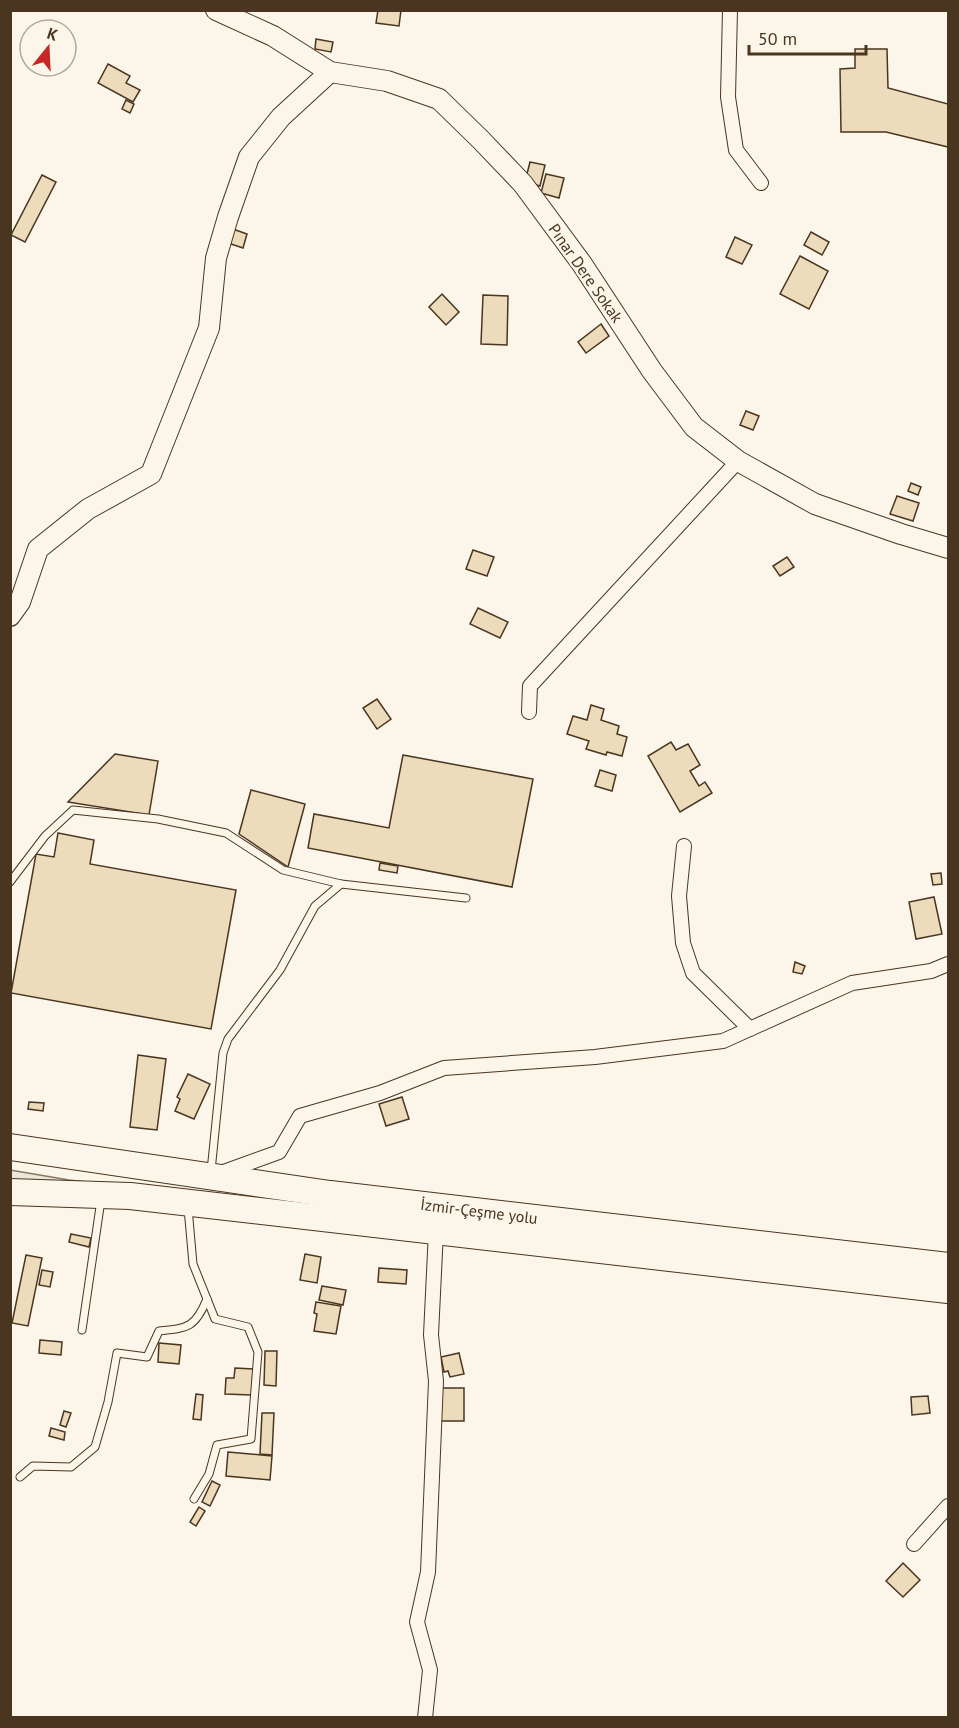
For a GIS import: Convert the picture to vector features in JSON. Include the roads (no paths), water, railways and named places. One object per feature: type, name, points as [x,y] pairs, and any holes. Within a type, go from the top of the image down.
[{"type":"highway","name":"İzmir-Çeşme yolu","points":[[10,1147],[330,1194],[948,1266]]},
{"type":"highway","name":"İzmir-Çeşme yolu","points":[[10,1192],[130,1196],[948,1290]]},
{"type":"street","name":"Pınar Dere Sokak","points":[[216,10],[273,36],[330,72],[387,81],[439,99],[523,184],[582,264],[652,371],[694,427],[738,461],[815,504],[948,548]]},
{"type":"street","points":[[730,10],[728,97],[736,150],[761,183]]},
{"type":"street","points":[[10,616],[20,602],[38,549],[88,509],[151,474],[208,328],[216,258],[249,157],[281,117],[330,72]]},
{"type":"street","points":[[529,712],[530,686],[738,461]]},
{"type":"street","points":[[684,846],[679,896],[683,943],[693,973],[750,1029]]},
{"type":"street","points":[[210,1176],[279,1152],[300,1116],[380,1093],[444,1068],[595,1057],[723,1041],[852,982],[931,971],[948,964]]},
{"type":"street","points":[[425,1718],[429,1670],[417,1622],[428,1572],[436,1381],[431,1335],[436,1231]]},
{"type":"street","points":[[914,1544],[948,1506]]},
{"type":"lane","points":[[10,882],[45,836],[73,810],[158,819],[226,833],[282,870],[342,884],[466,898]]},
{"type":"lane","points":[[210,1176],[223,1053],[228,1039],[280,970],[315,906],[342,884]]},
{"type":"lane","points":[[82,1330],[101,1195]]},
{"type":"lane","points":[[187,1203],[193,1264],[215,1319],[248,1328],[258,1352],[251,1439],[217,1444],[209,1474],[194,1499]]},
{"type":"lane","points":[[20,1477],[33,1466],[71,1467],[95,1447],[108,1402],[117,1353],[147,1358],[159,1331],[186,1328],[200,1316],[207,1299]]}]
